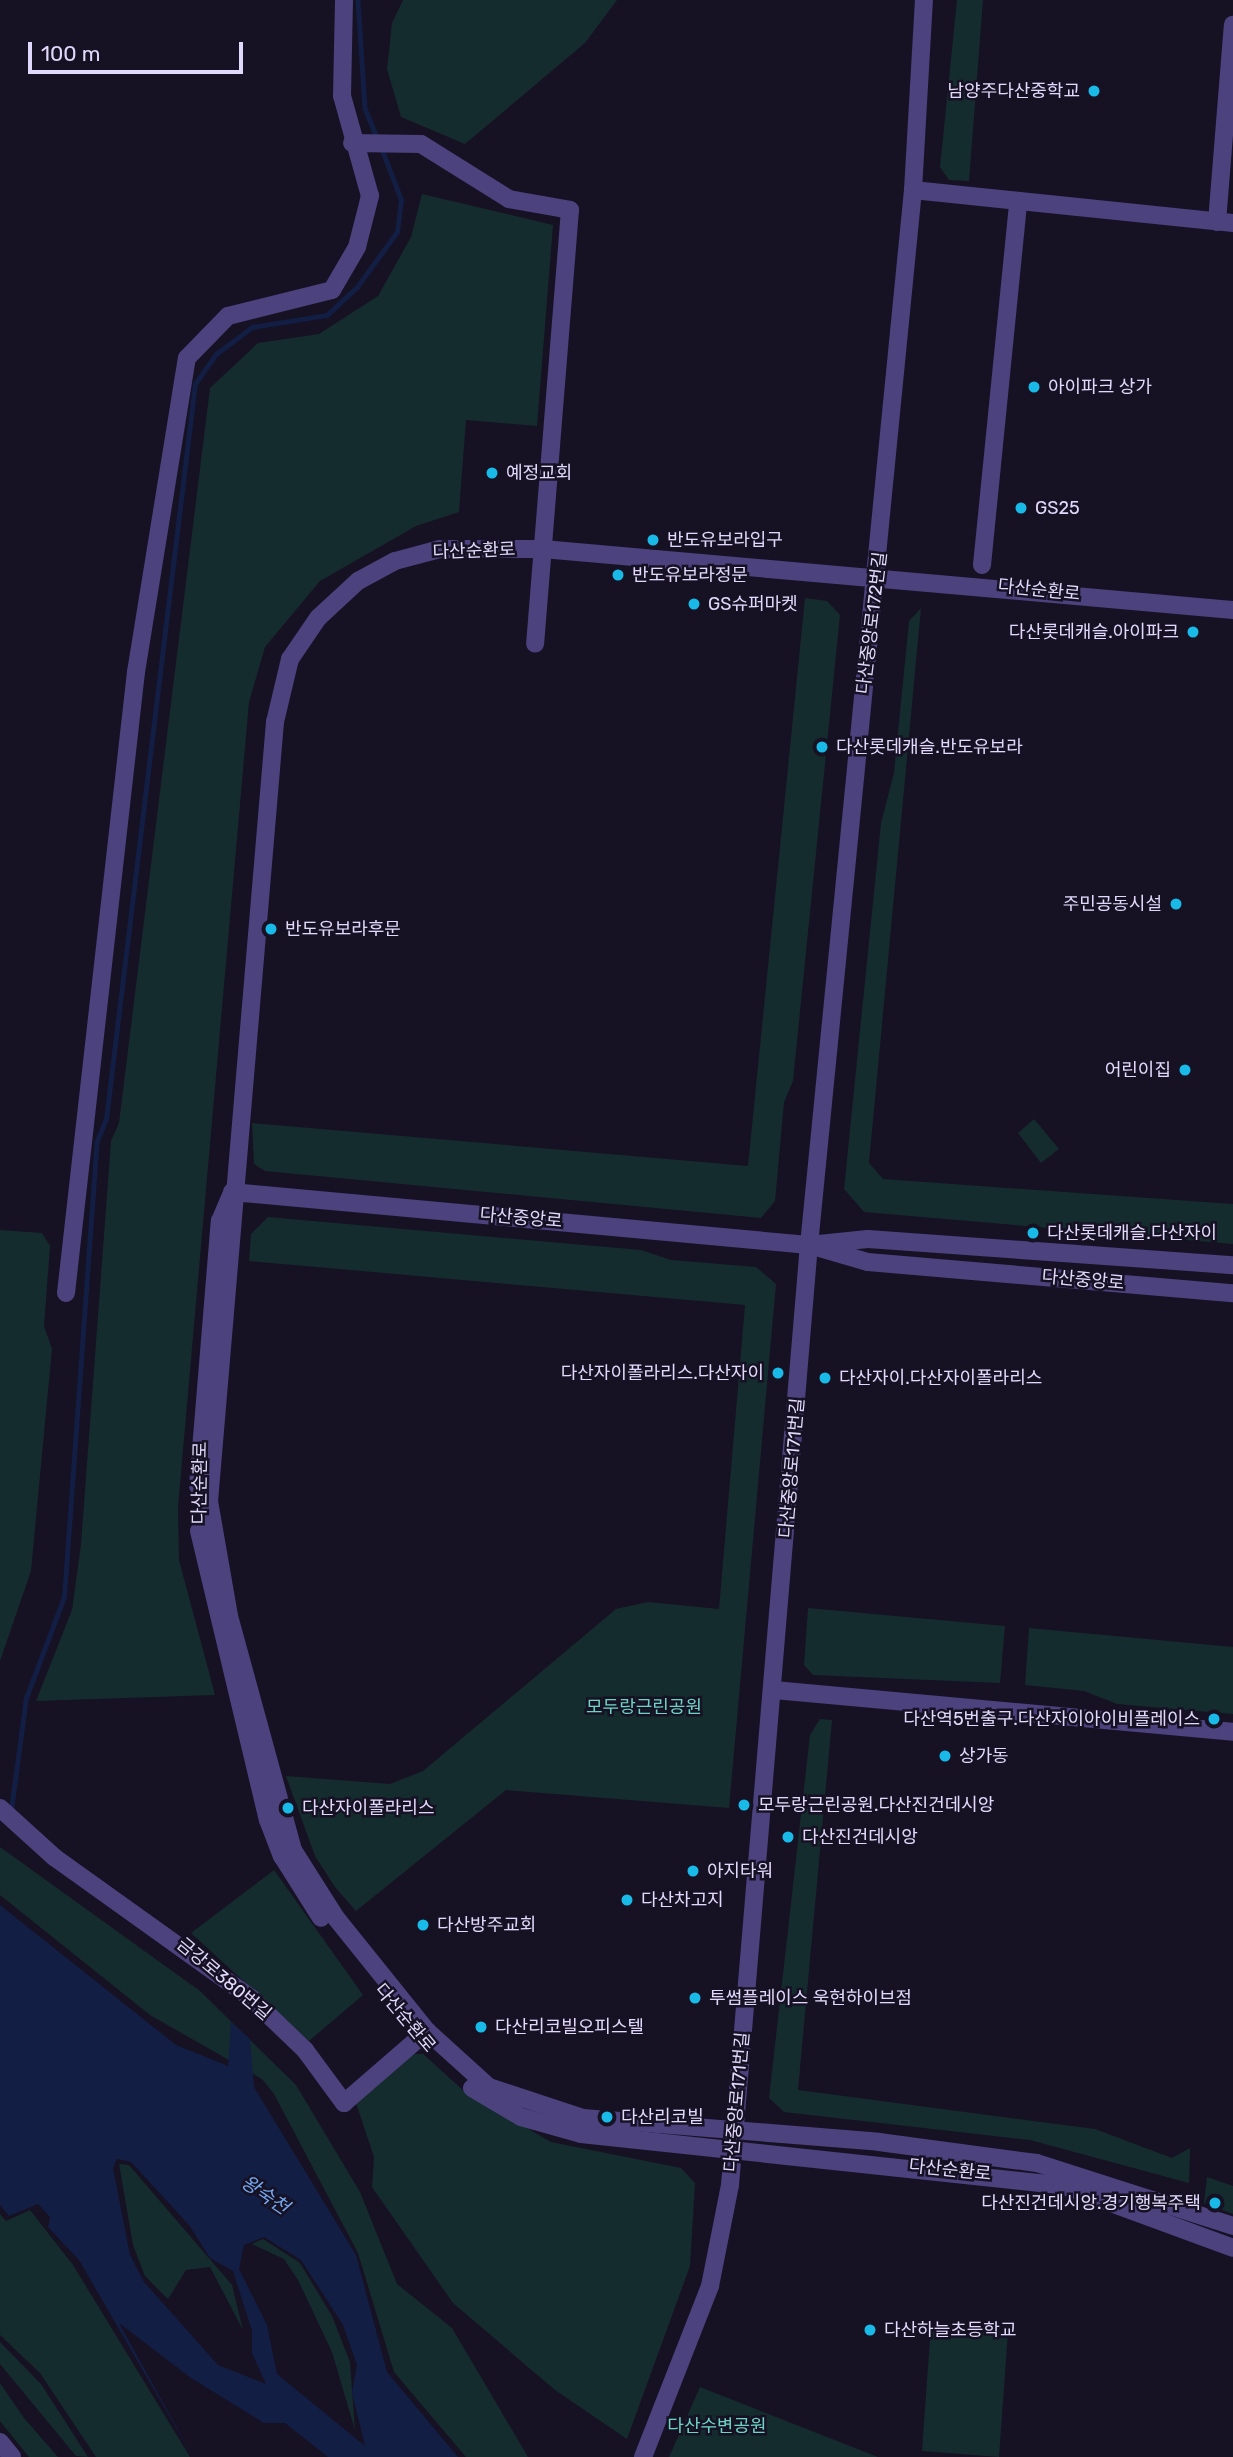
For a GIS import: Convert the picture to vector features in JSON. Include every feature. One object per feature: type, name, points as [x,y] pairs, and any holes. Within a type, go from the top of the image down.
[{"type":"street","points":[[66,1293],[136,672],[187,358],[228,316],[332,290],[357,247],[370,196],[352,143],[342,96],[344,0]]},
{"type":"street","name":"다산중앙로172번길","points":[[810,1245],[913,190],[924,0]]},
{"type":"street","points":[[913,190],[1225,223],[1233,25]]},
{"type":"street","points":[[352,143],[421,144],[509,199],[570,210],[535,644]]},
{"type":"street","points":[[960,582],[982,565],[1018,203]]},
{"type":"street","name":"다산순환로","points":[[1233,610],[960,582],[543,550],[440,549],[395,561],[358,581],[318,618],[290,659],[275,722],[232,1192],[220,1221],[202,1396],[202,1561],[282,1856],[320,1916],[424,2034],[489,2087],[540,2109],[1062,2185],[1233,2248]]},
{"type":"street","points":[[982,565],[1001,586]]},
{"type":"street","name":"다산중앙로","points":[[232,1192],[810,1245],[868,1239],[1233,1265]]},
{"type":"street","name":"다산중앙로","points":[[810,1245],[867,1262],[1233,1293]]},
{"type":"street","name":"다산중앙로171번길","points":[[645,2453],[710,2286],[734,2139],[810,1245]]},
{"type":"street","points":[[774,1690],[1233,1732]]},
{"type":"street","name":"금강로380번길","points":[[0,1808],[54,1857],[252,1999],[305,2050],[344,2103],[424,2034]]},
{"type":"street","name":"다산순환로","points":[[734,2139],[1037,2163],[1233,2226]]},
{"type":"street","points":[[0,2442],[12,2457]]},
{"type":"green space","points":[[403,0],[617,0],[585,43],[465,144],[401,117],[387,69],[392,23]]},
{"type":"green space","points":[[957,0],[983,0],[969,181],[949,180],[940,167]]},
{"type":"green space","points":[[422,194],[553,225],[537,426],[466,420],[459,512],[416,526],[320,581],[265,647],[249,702],[178,1507],[179,1560],[215,1695],[36,1701],[72,1610],[81,1544],[111,1141],[119,1123],[210,388],[258,343],[319,334],[378,296],[411,237]]},
{"type":"green space","points":[[805,598],[827,601],[840,615],[793,1081],[784,1102],[775,1201],[761,1218],[265,1171],[254,1164],[252,1123],[748,1166]]},
{"type":"green space","points":[[921,608],[869,1163],[883,1179],[1233,1204],[1233,1244],[864,1212],[844,1189],[881,823],[894,773],[909,621]]},
{"type":"green space","points":[[1034,1119],[1059,1149],[1041,1163],[1018,1133]]},
{"type":"green space","name":"모두랑근린공원","points":[[268,1217],[641,1250],[671,1260],[756,1267],[776,1284],[729,1808],[506,1790],[356,1911],[335,1887],[315,1856],[286,1776],[390,1784],[423,1771],[616,1609],[648,1602],[719,1609],[745,1305],[249,1261],[251,1234]]},
{"type":"green space","points":[[0,1230],[42,1233],[50,1246],[44,1326],[52,1349],[31,1571],[0,1661]]},
{"type":"green space","points":[[808,1608],[1005,1626],[1000,1683],[813,1675],[804,1665]]},
{"type":"green space","points":[[1029,1628],[1233,1647],[1233,1714],[1117,1704],[1084,1691],[1025,1685]]},
{"type":"green space","points":[[820,1719],[832,1720],[798,2090],[1095,2129],[1172,2158],[1190,2148],[1189,2183],[1030,2140],[784,2112],[769,2098],[810,1735]]},
{"type":"green space","points":[[0,1847],[200,1991],[296,2085],[360,2192],[397,2284],[452,2328],[528,2457],[466,2457],[394,2372],[358,2253],[274,2094],[262,2079],[150,2015],[0,1895]]},
{"type":"green space","points":[[274,1870],[363,1995],[309,2041],[191,1933]]},
{"type":"green space","points":[[414,2054],[423,2054],[465,2092],[551,2142],[681,2168],[695,2183],[690,2266],[627,2439],[555,2390],[453,2303],[372,2187],[374,2157],[356,2103]]},
{"type":"green space","points":[[119,2164],[129,2165],[232,2285],[243,2330],[210,2267],[186,2270],[168,2299],[145,2276],[133,2245]]},
{"type":"green space","points":[[1207,2177],[1233,2186],[1233,2214],[1204,2203]]},
{"type":"green space","points":[[30,2210],[73,2265],[190,2457],[96,2457],[40,2373],[0,2335],[0,2214],[6,2221]]},
{"type":"green space","points":[[263,2239],[300,2263],[332,2316],[350,2362],[355,2430],[332,2352],[298,2280],[284,2259],[252,2244]]},
{"type":"green space","points":[[931,2326],[1008,2332],[999,2457],[922,2451]]},
{"type":"green space","points":[[0,2342],[41,2384],[88,2457],[76,2456],[0,2364]]},
{"type":"green space","points":[[0,2383],[24,2418],[58,2457],[29,2457],[0,2421]]},
{"type":"green space","name":"다산수변공원","points":[[700,2387],[878,2457],[669,2457]]},
{"type":"water","name":"왕숙천","points":[[0,1905],[176,2045],[228,2066],[231,2022],[250,2039],[254,2087],[356,2255],[387,2372],[458,2457],[328,2457],[285,2423],[264,2423],[191,2378],[119,2323],[193,2457],[79,2260],[48,2227],[50,2217],[38,2204],[9,2216],[0,2205]],"holes":[[[117,2159],[131,2162],[189,2225],[210,2258],[233,2271],[252,2331],[252,2353],[266,2384],[218,2365],[144,2282],[130,2255],[113,2168]],[[264,2237],[301,2260],[343,2325],[357,2365],[352,2393],[365,2446],[277,2374],[267,2325],[239,2269],[244,2245]]]},
{"type":"waterway","points":[[358,0],[365,108],[378,140]]},
{"type":"waterway","points":[[11,1810],[26,1698],[64,1597],[97,1141],[106,1119],[195,384],[216,354],[252,327],[327,315],[357,287],[397,232],[401,200],[381,148]]},
{"type":"place","name":"남양주다산중학교","points":[[1094,91]]},
{"type":"place","name":"아이파크 상가","points":[[1034,387]]},
{"type":"place","name":"예정교회","points":[[492,473]]},
{"type":"place","name":"GS25","points":[[1021,508]]},
{"type":"place","name":"반도유보라입구","points":[[653,540]]},
{"type":"place","name":"반도유보라정문","points":[[618,575]]},
{"type":"place","name":"GS슈퍼마켓","points":[[694,604]]},
{"type":"place","name":"다산롯데캐슬.아이파크","points":[[1193,632]]},
{"type":"place","name":"다산롯데캐슬.반도유보라","points":[[822,747]]},
{"type":"place","name":"주민공동시설","points":[[1176,904]]},
{"type":"place","name":"반도유보라후문","points":[[271,929]]},
{"type":"place","name":"어린이집","points":[[1185,1070]]},
{"type":"place","name":"다산롯데캐슬.다산자이","points":[[1033,1233]]},
{"type":"place","name":"다산자이폴라리스.다산자이","points":[[778,1373]]},
{"type":"place","name":"다산자이.다산자이폴라리스","points":[[825,1378]]},
{"type":"place","name":"다산역5번출구.다산자이아이비플레이스","points":[[1214,1719]]},
{"type":"place","name":"상가동","points":[[945,1756]]},
{"type":"place","name":"모두랑근린공원.다산진건데시앙","points":[[744,1805]]},
{"type":"place","name":"다산자이폴라리스","points":[[288,1808]]},
{"type":"place","name":"다산진건데시앙","points":[[788,1837]]},
{"type":"place","name":"아지타워","points":[[693,1871]]},
{"type":"place","name":"다산차고지","points":[[627,1900]]},
{"type":"place","name":"다산방주교회","points":[[423,1925]]},
{"type":"place","name":"투썸플레이스 욱현하이브점","points":[[695,1998]]},
{"type":"place","name":"다산리코빌오피스텔","points":[[481,2027]]},
{"type":"place","name":"다산리코빌","points":[[607,2117]]},
{"type":"place","name":"다산진건데시앙.경기행복주택","points":[[1215,2203]]},
{"type":"place","name":"다산하늘초등학교","points":[[870,2330]]}]
